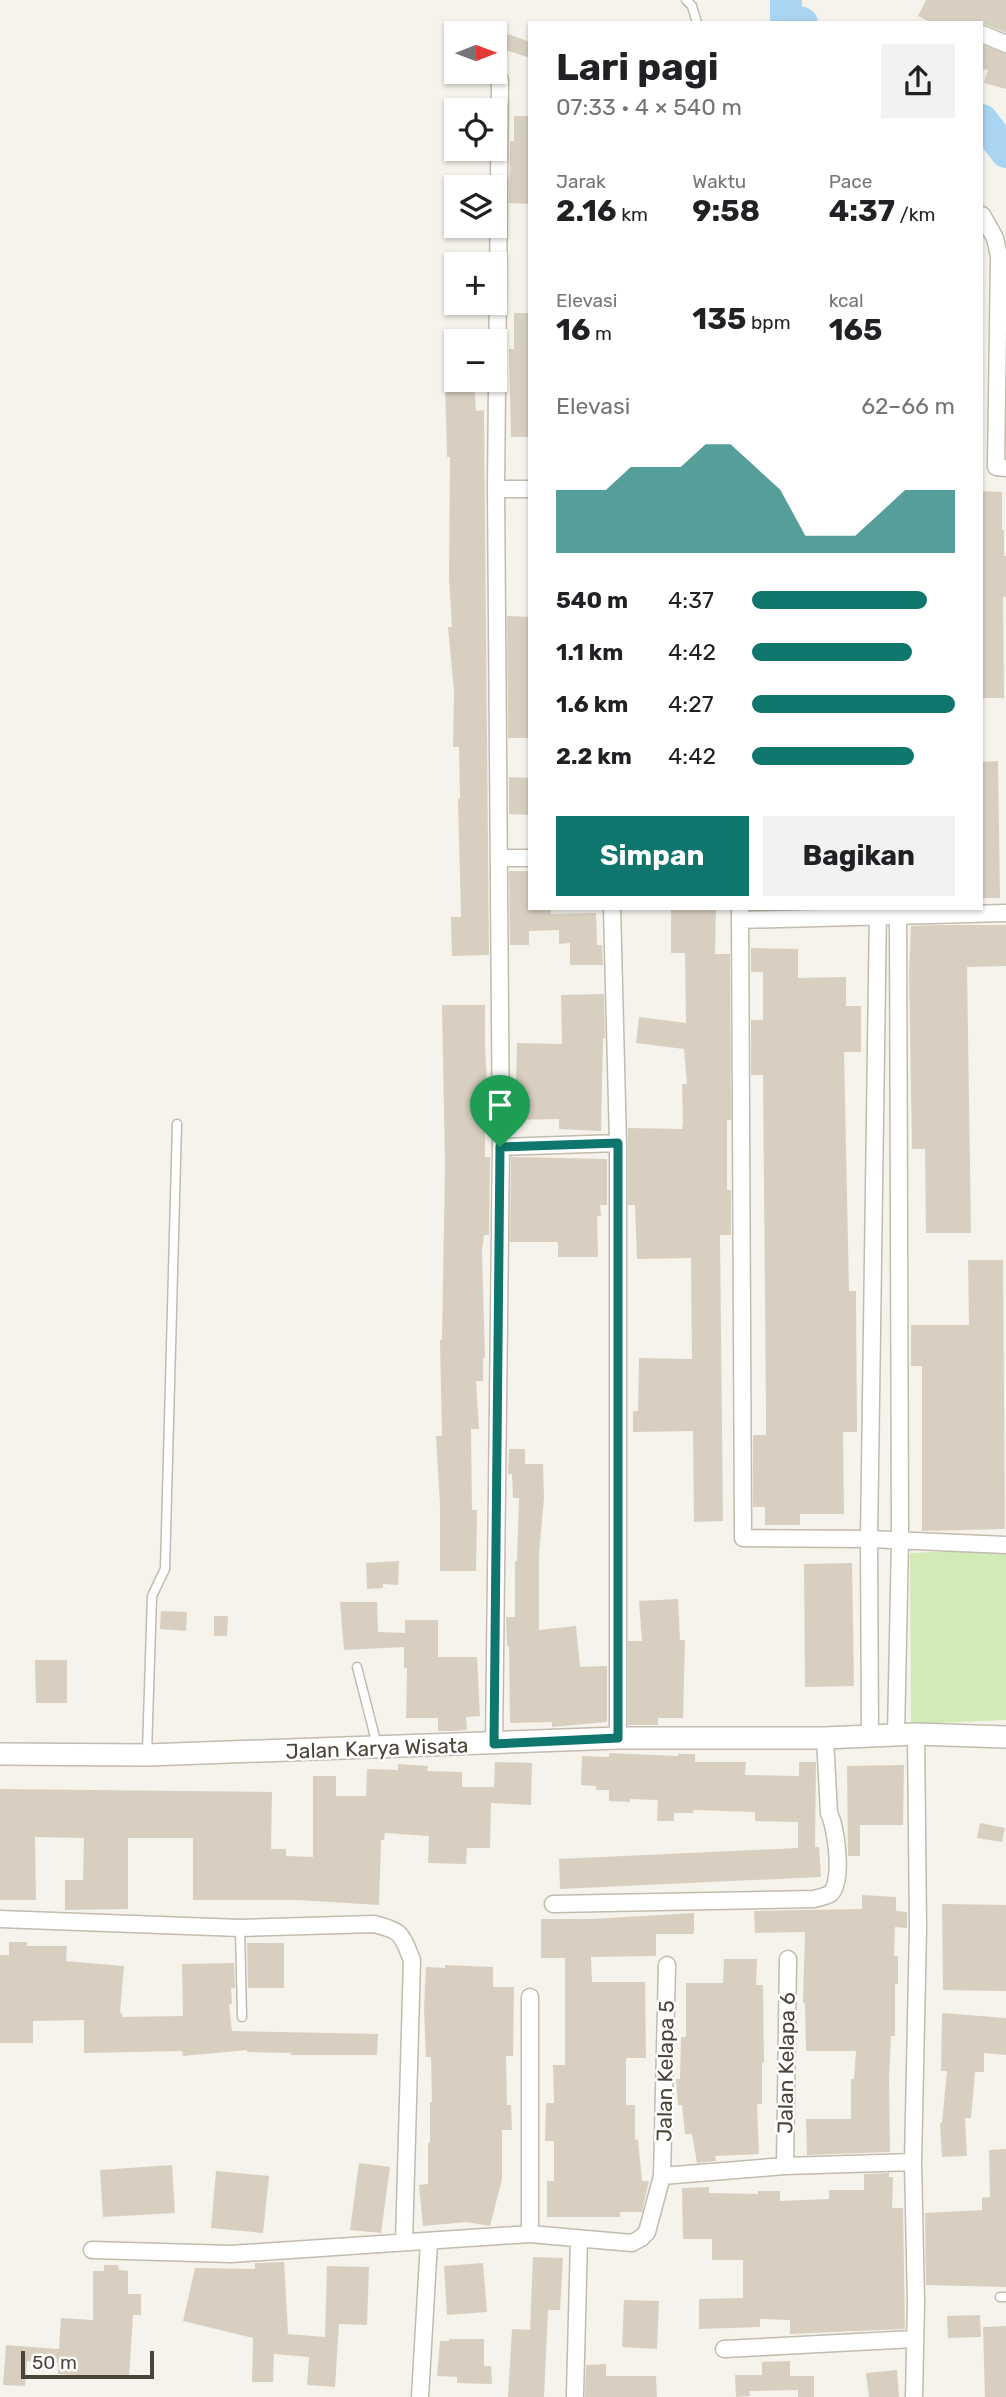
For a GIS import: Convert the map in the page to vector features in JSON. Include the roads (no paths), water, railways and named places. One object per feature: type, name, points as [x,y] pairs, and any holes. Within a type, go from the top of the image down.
[{"type":"street","points":[[983,34],[1006,44]]},
{"type":"street","points":[[494,1744],[500,1147],[496,489],[500,84]]},
{"type":"street","points":[[983,217],[995,238],[999,256],[995,468]]},
{"type":"street","points":[[496,489],[528,489]]},
{"type":"street","points":[[500,858],[528,858]]},
{"type":"street","points":[[612,910],[618,1143],[618,1738]]},
{"type":"street","points":[[898,912],[900,1540],[906,1735],[918,1928],[913,2162],[916,2303],[914,2397]]},
{"type":"street","points":[[870,1735],[869,1539],[878,913]]},
{"type":"street","points":[[1006,913],[740,914],[743,1538],[869,1539],[1006,1545]]},
{"type":"street","points":[[500,1147],[618,1143]]},
{"type":"street","name":"Jalan Karya Wisata","points":[[0,1754],[147,1755],[618,1738],[830,1738],[870,1735],[1006,1737]]},
{"type":"street","points":[[553,1904],[814,1899],[830,1894],[836,1884],[838,1869],[834,1822],[838,1812],[830,1738]]},
{"type":"street","points":[[0,1919],[240,1927],[374,1924],[400,1933],[412,1960],[404,2242]]},
{"type":"street","name":"Jalan Kelapa 6","points":[[785,2166],[788,1959]]},
{"type":"street","name":"Jalan Kelapa 5","points":[[579,2239],[632,2243],[647,2232],[651,2222],[662,2176],[667,1965]]},
{"type":"street","points":[[530,1997],[530,2234]]},
{"type":"street","points":[[662,2176],[785,2166],[913,2162]]},
{"type":"street","points":[[92,2250],[231,2254],[530,2234],[579,2239],[575,2395]]},
{"type":"street","points":[[420,2397],[429,2242]]},
{"type":"street","points":[[724,2349],[914,2339]]},
{"type":"lane","points":[[686,0],[692,6],[696,21]]},
{"type":"lane","points":[[147,1755],[152,1596],[165,1569],[177,1124]]},
{"type":"lane","points":[[356,1667],[378,1748]]},
{"type":"lane","points":[[240,1927],[242,2017]]},
{"type":"waterway","points":[[786,0],[786,18],[796,21]]},
{"type":"waterway","points":[[983,121],[1006,152]]}]
